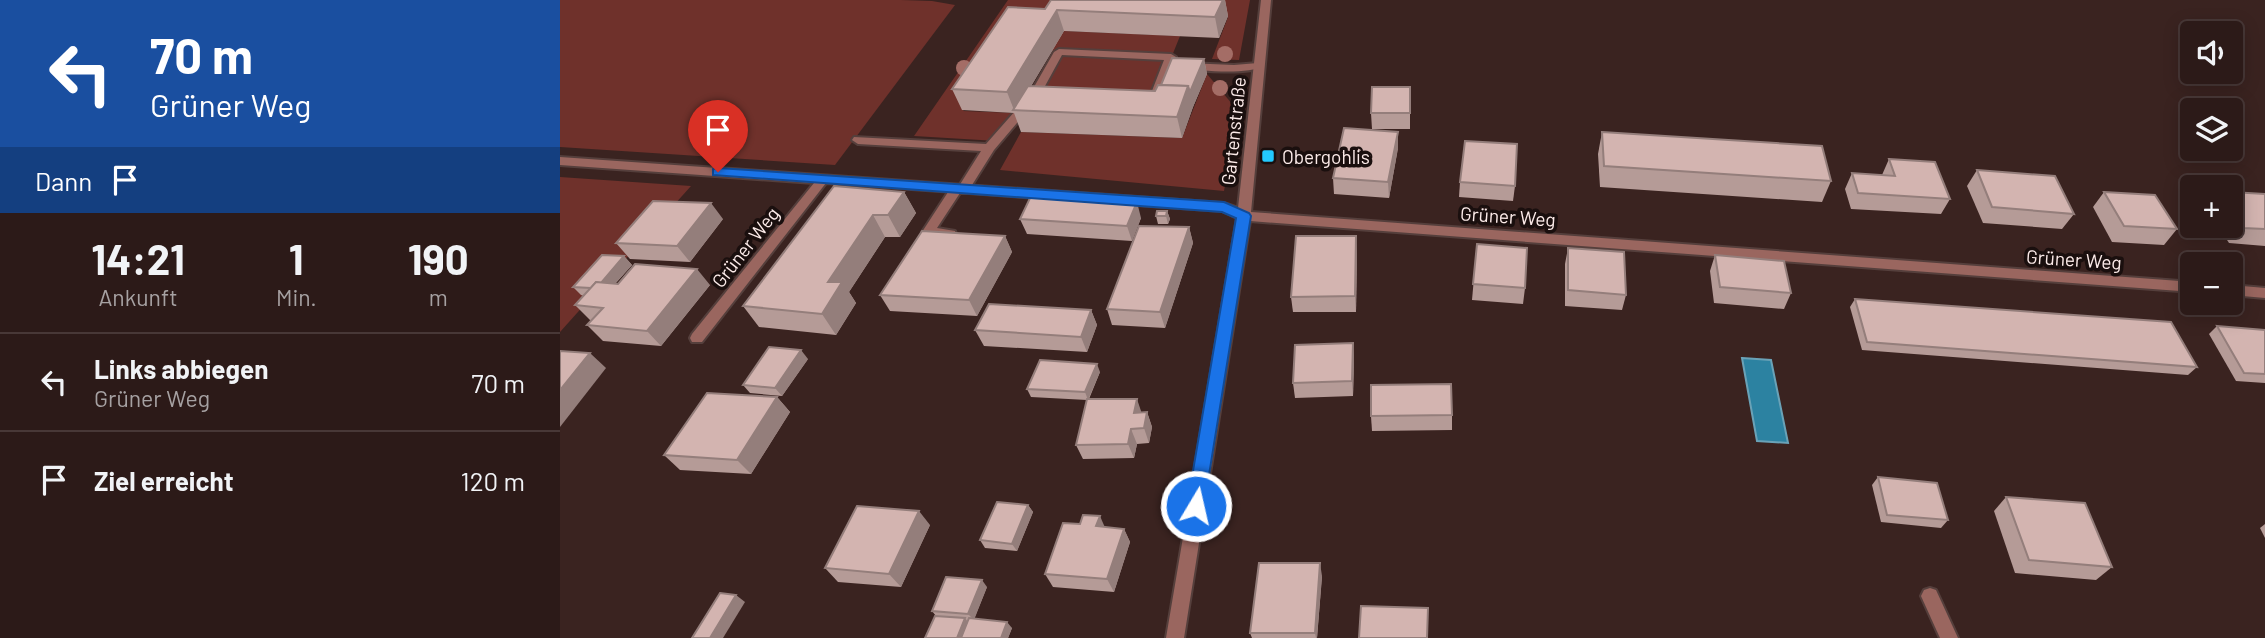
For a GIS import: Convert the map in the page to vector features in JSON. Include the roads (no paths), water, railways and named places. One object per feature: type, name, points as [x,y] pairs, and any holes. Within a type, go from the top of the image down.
[{"type":"street","name":"Gartenstraße","points":[[1175,638],[1244,216],[1266,0]]},
{"type":"street","points":[[965,235],[928,232],[989,148],[1035,94],[1059,52],[1171,57],[1154,99],[1142,98]]},
{"type":"street","points":[[1167,66],[1258,66]]},
{"type":"street","points":[[1035,94],[1055,95]]},
{"type":"street","points":[[858,140],[989,148]]},
{"type":"street","name":"Grüner Weg","points":[[560,161],[1224,207],[1244,216],[2180,286]]},
{"type":"street","name":"Grüner Weg","points":[[697,338],[823,179]]},
{"type":"street","points":[[2243,291],[2265,293]]},
{"type":"street","points":[[1930,596],[1949,638]]},
{"type":"water","points":[[1742,358],[1771,360],[1788,443],[1757,441]]},
{"type":"place","name":"Obergohlis","points":[[1268,156]]}]
